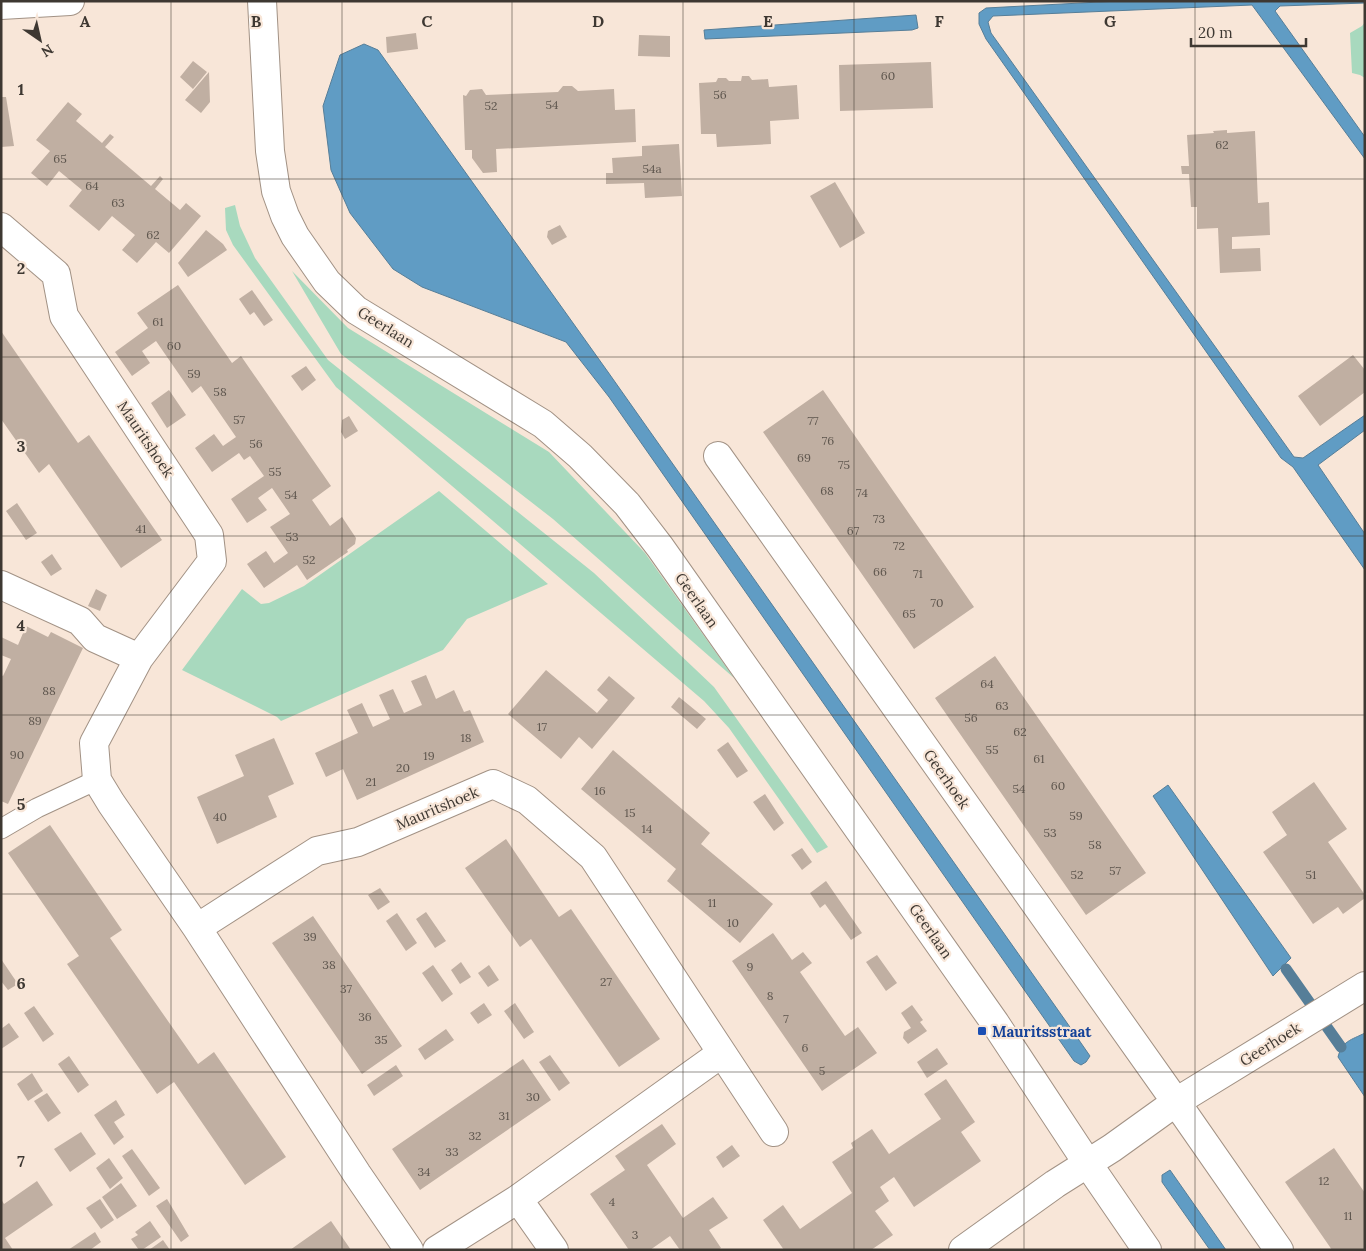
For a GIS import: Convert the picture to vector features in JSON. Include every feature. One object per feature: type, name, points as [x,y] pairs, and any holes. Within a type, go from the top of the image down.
[{"type":"street","points":[[1,4],[70,1]]},
{"type":"street","name":"Geerlaan","points":[[262,1],[270,151],[276,191],[295,236],[327,282],[356,310],[543,424],[580,456],[627,504],[660,547],[995,1023],[1147,1250]]},
{"type":"street","name":"Mauritshoek","points":[[1,227],[56,274],[64,316],[209,535],[212,561],[139,658],[94,743],[97,780],[409,1250]]},
{"type":"street","name":"Geerhoek","points":[[718,456],[1279,1250]]},
{"type":"street","points":[[1,586],[80,621],[96,638],[139,658]]},
{"type":"street","name":"Mauritshoek","points":[[197,928],[317,851],[358,842],[493,784],[527,800],[592,856],[774,1132]]},
{"type":"street","name":"Geerhoek","points":[[1088,1164],[1176,1102],[1365,986]]},
{"type":"street","points":[[437,1250],[518,1199],[722,1053]]},
{"type":"street","points":[[963,1250],[1056,1184],[1088,1164]]},
{"type":"street","points":[[518,1199],[554,1250]]},
{"type":"lane","points":[[1,829],[38,808],[97,780]]},
{"type":"green space","points":[[1365,22],[1365,78],[1352,73],[1350,33]]},
{"type":"green space","points":[[235,205],[240,226],[255,258],[328,360],[594,573],[714,687],[828,847],[817,853],[729,728],[704,701],[336,387],[233,245],[226,230],[225,208]]},
{"type":"green space","points":[[292,271],[348,328],[549,452],[645,553],[734,678],[553,519],[341,354]]},
{"type":"green space","points":[[439,491],[548,584],[467,619],[443,650],[281,721],[277,717],[182,670],[242,589],[261,604],[269,603],[304,586]]},
{"type":"water","points":[[1119,1],[1365,1],[1365,3],[1280,6],[1275,11],[1365,137],[1365,159],[1252,5],[993,16],[988,22],[991,33],[1294,457],[1303,458],[1365,415],[1365,430],[1318,465],[1365,534],[1365,570],[1293,467],[1281,458],[986,39],[979,24],[979,13],[986,8]]},
{"type":"water","points":[[916,15],[918,28],[912,30],[705,39],[704,30]]},
{"type":"water","points":[[364,44],[378,50],[608,372],[1090,1056],[1086,1062],[1081,1065],[1074,1061],[609,397],[566,342],[422,287],[393,269],[350,213],[331,170],[323,106],[340,55]]},
{"type":"water","points":[[1168,785],[1291,958],[1273,976],[1153,796]]},
{"type":"water","points":[[1365,1033],[1365,1097],[1338,1057],[1345,1044]]},
{"type":"water","points":[[1170,1170],[1226,1250],[1210,1250],[1162,1182],[1162,1175]]},
{"type":"building","points":[[416,33],[418,49],[387,53],[386,37]]},
{"type":"building","points":[[639,35],[670,36],[670,57],[638,56]]},
{"type":"building","points":[[193,61],[207,72],[193,89],[180,77]]},
{"type":"building","points":[[931,62],[933,108],[840,111],[839,65]]},
{"type":"building","points":[[209,72],[210,102],[201,113],[185,100]]},
{"type":"building","points":[[742,76],[749,76],[752,80],[768,79],[769,87],[797,85],[799,119],[770,121],[771,144],[717,147],[716,134],[701,134],[699,83],[716,82],[718,78],[726,78],[729,81],[741,81]]},
{"type":"building","points":[[563,86],[572,86],[578,91],[614,89],[615,110],[635,109],[636,142],[496,149],[497,172],[483,173],[472,158],[472,150],[465,150],[463,95],[466,96],[470,90],[482,89],[486,95],[558,92]]},
{"type":"building","points":[[1,97],[6,97],[14,146],[1,147]]},
{"type":"building","points":[[68,102],[82,114],[76,121],[102,143],[110,134],[114,137],[105,147],[151,186],[160,176],[163,179],[155,189],[180,210],[186,203],[201,216],[169,253],[156,242],[137,263],[122,250],[135,235],[112,216],[99,231],[69,206],[82,190],[59,171],[47,186],[31,173],[50,151],[36,140]]},
{"type":"building","points":[[1227,130],[1227,133],[1255,131],[1258,203],[1269,202],[1270,235],[1232,237],[1232,249],[1260,248],[1261,271],[1220,273],[1218,228],[1197,229],[1197,207],[1191,207],[1189,174],[1182,174],[1181,166],[1189,166],[1187,135]]},
{"type":"building","points":[[679,144],[682,196],[645,198],[644,183],[606,184],[606,173],[613,173],[612,158],[642,156],[642,146]]},
{"type":"building","points":[[835,182],[865,233],[840,248],[810,196]]},
{"type":"building","points":[[560,225],[567,237],[552,245],[547,237],[548,231]]},
{"type":"building","points":[[206,230],[223,244],[227,250],[188,277],[178,263]]},
{"type":"building","points":[[178,285],[232,363],[241,356],[331,486],[312,500],[330,526],[342,517],[356,538],[355,544],[347,550],[348,552],[307,580],[297,565],[264,588],[247,564],[266,551],[274,563],[288,553],[270,527],[290,514],[272,488],[258,498],[267,510],[247,523],[231,499],[264,476],[250,456],[244,460],[239,453],[212,472],[195,448],[214,434],[223,446],[236,437],[201,386],[192,393],[156,341],[142,351],[150,363],[132,376],[115,352],[148,328],[137,313]]},
{"type":"building","points":[[252,290],[273,320],[264,326],[254,312],[250,315],[239,299]]},
{"type":"building","points":[[1,331],[78,443],[89,435],[162,540],[121,568],[49,464],[39,473],[1,419]]},
{"type":"building","points":[[1353,355],[1365,370],[1365,392],[1320,426],[1298,396]]},
{"type":"building","points":[[306,366],[316,380],[302,391],[291,376]]},
{"type":"building","points":[[169,390],[186,415],[167,428],[151,403]]},
{"type":"building","points":[[823,390],[974,607],[914,649],[763,432]]},
{"type":"building","points":[[349,416],[358,431],[345,439],[341,432],[342,420]]},
{"type":"building","points":[[17,503],[37,533],[26,540],[6,511]]},
{"type":"building","points":[[52,554],[62,569],[51,576],[41,562]]},
{"type":"building","points":[[96,589],[107,595],[100,611],[88,606]]},
{"type":"building","points":[[26,626],[48,637],[51,632],[83,648],[8,804],[1,801],[1,675],[3,676],[11,659],[1,655],[1,637],[18,645]]},
{"type":"building","points":[[995,656],[1146,873],[1086,915],[935,698]]},
{"type":"building","points":[[546,670],[597,713],[608,700],[597,690],[609,676],[635,698],[592,749],[579,737],[561,759],[508,714]]},
{"type":"building","points":[[426,675],[436,699],[454,690],[464,712],[470,710],[484,742],[357,800],[343,769],[326,777],[315,753],[358,733],[347,710],[362,703],[373,727],[390,719],[379,695],[393,689],[404,713],[422,705],[411,681]]},
{"type":"building","points":[[679,697],[706,719],[697,729],[671,707]]},
{"type":"building","points":[[274,738],[294,784],[268,796],[277,817],[217,844],[197,797],[244,776],[235,755]]},
{"type":"building","points":[[728,742],[748,771],[737,778],[717,750]]},
{"type":"building","points":[[613,750],[710,833],[701,844],[773,904],[740,943],[667,881],[676,869],[581,789]]},
{"type":"building","points":[[1314,782],[1347,829],[1328,842],[1365,895],[1365,898],[1343,914],[1338,907],[1313,924],[1263,852],[1287,835],[1272,812]]},
{"type":"building","points":[[765,794],[784,823],[774,831],[753,802]]},
{"type":"building","points":[[50,825],[122,930],[110,938],[198,1064],[214,1052],[286,1157],[245,1185],[174,1082],[157,1094],[67,964],[79,956],[8,853]]},
{"type":"building","points":[[506,839],[559,917],[571,909],[660,1039],[619,1067],[531,939],[520,947],[465,868]]},
{"type":"building","points":[[802,848],[812,862],[802,870],[791,855]]},
{"type":"building","points":[[826,881],[862,933],[851,940],[825,904],[820,908],[810,893]]},
{"type":"building","points":[[380,888],[390,902],[378,910],[368,895]]},
{"type":"building","points":[[426,912],[446,941],[435,948],[416,919]]},
{"type":"building","points":[[397,913],[417,943],[406,951],[386,921]]},
{"type":"building","points":[[313,916],[402,1046],[362,1074],[272,943]]},
{"type":"building","points":[[773,933],[792,960],[803,952],[812,963],[800,972],[845,1036],[858,1027],[877,1053],[822,1091],[732,961]]},
{"type":"building","points":[[877,955],[897,983],[886,991],[866,962]]},
{"type":"building","points":[[1,959],[18,984],[8,990],[1,981]]},
{"type":"building","points":[[461,962],[471,977],[460,984],[451,970]]},
{"type":"building","points":[[433,965],[453,994],[442,1002],[422,973]]},
{"type":"building","points":[[489,965],[499,980],[488,987],[478,973]]},
{"type":"building","points":[[484,1003],[492,1015],[478,1024],[470,1013]]},
{"type":"building","points":[[515,1003],[534,1032],[524,1039],[504,1011]]},
{"type":"building","points":[[912,1005],[923,1020],[920,1022],[927,1031],[908,1044],[903,1038],[904,1032],[911,1028],[901,1013]]},
{"type":"building","points":[[34,1006],[54,1034],[43,1042],[24,1013]]},
{"type":"building","points":[[9,1023],[19,1037],[1,1049],[1,1029]]},
{"type":"building","points":[[446,1029],[454,1040],[425,1060],[418,1049]]},
{"type":"building","points":[[937,1048],[948,1064],[927,1078],[917,1062]]},
{"type":"building","points":[[550,1055],[570,1083],[559,1091],[539,1062]]},
{"type":"building","points":[[69,1056],[89,1085],[78,1093],[58,1064]]},
{"type":"building","points":[[523,1059],[551,1100],[420,1190],[392,1149]]},
{"type":"building","points":[[396,1065],[403,1076],[374,1096],[367,1085]]},
{"type":"building","points":[[32,1073],[43,1091],[28,1101],[17,1084]]},
{"type":"building","points":[[946,1079],[975,1122],[961,1132],[981,1161],[914,1207],[894,1177],[880,1187],[889,1201],[875,1211],[893,1235],[871,1250],[784,1250],[763,1220],[783,1205],[800,1229],[852,1193],[832,1162],[853,1148],[851,1143],[872,1129],[889,1154],[941,1119],[924,1094]]},
{"type":"building","points":[[47,1093],[61,1113],[48,1122],[34,1101]]},
{"type":"building","points":[[116,1100],[125,1115],[114,1122],[124,1137],[114,1145],[94,1115]]},
{"type":"building","points":[[662,1124],[676,1144],[647,1165],[683,1218],[713,1197],[728,1218],[709,1230],[721,1248],[718,1250],[680,1250],[670,1236],[650,1250],[629,1250],[590,1194],[625,1170],[615,1156]]},
{"type":"building","points":[[81,1132],[96,1154],[70,1172],[54,1149]]},
{"type":"building","points":[[732,1145],[740,1156],[723,1168],[716,1157]]},
{"type":"building","points":[[1334,1148],[1365,1193],[1365,1250],[1332,1250],[1285,1182]]},
{"type":"building","points":[[132,1149],[160,1188],[149,1196],[122,1156]]},
{"type":"building","points":[[109,1158],[123,1178],[110,1189],[96,1168]]},
{"type":"building","points":[[37,1181],[53,1205],[5,1238],[13,1250],[1,1250],[1,1199],[4,1204]]},
{"type":"building","points":[[121,1183],[137,1206],[117,1219],[102,1197]]},
{"type":"building","points":[[100,1199],[114,1220],[101,1229],[86,1208]]},
{"type":"building","points":[[167,1199],[189,1236],[181,1242],[156,1206]]},
{"type":"building","points":[[150,1221],[161,1237],[142,1250],[139,1250],[131,1239],[138,1235],[135,1232]]},
{"type":"building","points":[[331,1221],[351,1250],[290,1250]]},
{"type":"building","points":[[95,1232],[101,1242],[90,1250],[68,1250]]},
{"type":"building","points":[[163,1240],[170,1250],[149,1250]]},
{"type":"waterway","points":[[1286,969],[1341,1047]]},
{"type":"place","name":"Mauritsstraat","points":[[982,1031]]}]
